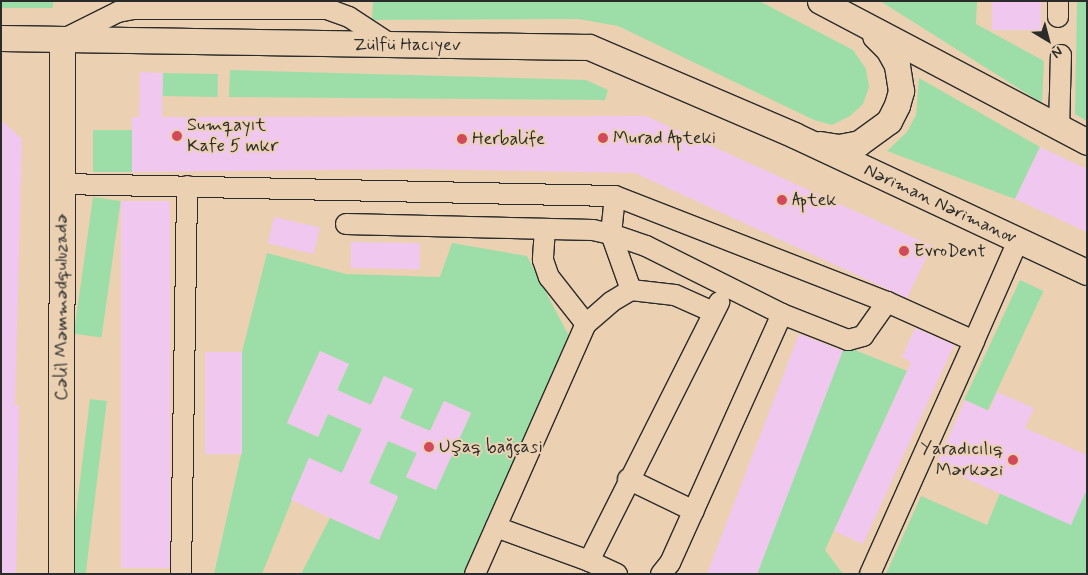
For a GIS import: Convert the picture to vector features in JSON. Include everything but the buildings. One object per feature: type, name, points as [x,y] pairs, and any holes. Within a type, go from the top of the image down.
[{"type":"main road","points":[[820,1],[1059,129],[1087,142]]},
{"type":"main road","points":[[794,135],[839,147],[859,143],[889,120],[901,91],[897,65],[888,49],[856,21]]},
{"type":"main road","name":"Zülfü Hacıyev","points":[[1,38],[393,46],[589,47],[794,135]]},
{"type":"main road","name":"Cəlil Məmmədquluzadə","points":[[61,574],[62,40]]},
{"type":"main road","name":"Nəriman Nərimanov","points":[[794,135],[1087,272]]},
{"type":"lane","points":[[62,40],[118,12],[134,9],[327,9],[349,17],[393,46]]},
{"type":"lane","points":[[1059,129],[1061,55]]},
{"type":"lane","points":[[63,184],[615,196],[887,302],[974,341]]},
{"type":"lane","points":[[181,574],[187,186]]},
{"type":"lane","points":[[615,196],[611,234],[631,290]]},
{"type":"lane","points":[[346,224],[593,230],[611,234],[646,246],[782,314],[848,340],[862,336],[887,302]]},
{"type":"lane","points":[[545,229],[543,260],[549,277],[586,324]]},
{"type":"lane","points":[[870,574],[1018,241]]},
{"type":"lane","points":[[589,561],[628,479],[693,359],[728,286]]},
{"type":"lane","points":[[475,574],[586,324],[611,302],[631,290],[675,295],[714,312]]},
{"type":"lane","points":[[661,574],[670,563],[782,314]]},
{"type":"lane","points":[[628,479],[694,511]]},
{"type":"lane","points":[[496,527],[589,561],[617,574]]},
{"type":"green space","points":[[1,1],[53,1],[53,8],[1,8]]},
{"type":"green space","points":[[373,1],[759,1],[853,50],[866,69],[869,87],[863,104],[850,116],[832,125],[814,120],[618,26],[578,19],[372,20]]},
{"type":"green space","points":[[880,1],[977,1],[976,24],[1044,61],[1042,103]]},
{"type":"green space","points":[[1077,1],[1087,1],[1087,121],[1075,114]]},
{"type":"green space","points":[[230,70],[586,80],[608,90],[605,100],[229,97]]},
{"type":"green space","points":[[163,73],[218,74],[218,97],[163,96]]},
{"type":"green space","points":[[919,78],[1040,147],[1015,199],[887,151],[907,132],[916,115]]},
{"type":"green space","points":[[93,130],[132,130],[132,172],[93,172]]},
{"type":"green space","points":[[93,197],[121,201],[102,338],[74,334]]},
{"type":"green space","points":[[452,243],[527,256],[581,359],[467,574],[301,574],[330,518],[379,539],[398,497],[369,483],[388,441],[417,453],[406,477],[436,490],[471,413],[444,401],[430,431],[400,418],[413,389],[384,376],[371,405],[337,390],[348,364],[320,351],[287,423],[318,437],[328,414],[362,429],[342,473],[309,458],[262,574],[214,574],[241,455],[242,352],[267,253],[346,274],[440,277]]},
{"type":"green space","points":[[1020,280],[1044,291],[988,411],[964,400]]},
{"type":"green space","points":[[845,346],[907,371],[825,550],[843,574],[740,574]]},
{"type":"green space","points":[[90,399],[107,401],[86,574],[69,573]]},
{"type":"green space","points":[[1087,489],[1087,574],[886,574],[921,496],[987,525],[1000,493]]},
{"type":"place","name":"Sumqayıt Kafe 5 mkr","points":[[177,136]]},
{"type":"place","name":"Murad Apteki","points":[[603,138]]},
{"type":"place","name":"Herbalife","points":[[462,139]]},
{"type":"place","name":"Aptek","points":[[782,200]]},
{"type":"place","name":"EvroDent","points":[[904,251]]},
{"type":"place","name":"Uşaq bağçasi","points":[[429,447]]},
{"type":"place","name":"Yaradıcılıq Mərkəzi","points":[[1013,460]]}]
